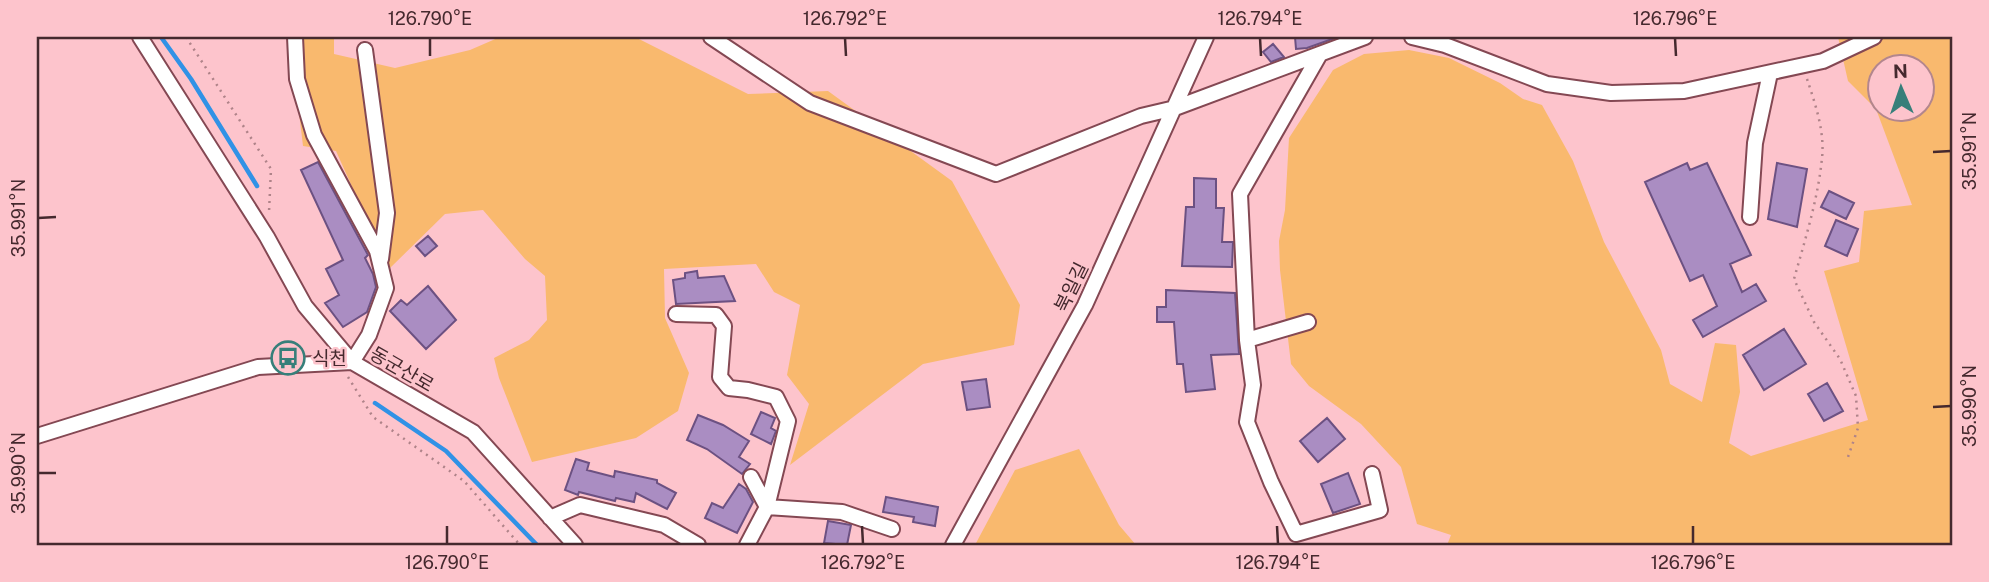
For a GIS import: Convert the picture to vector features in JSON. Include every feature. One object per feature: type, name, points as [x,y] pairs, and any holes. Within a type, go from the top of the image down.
[{"type":"street","points":[[140,37],[267,237],[305,306],[345,363],[369,335],[386,288],[377,251],[314,135],[297,79],[295,37]]},
{"type":"street","points":[[711,37],[810,103],[996,174],[1141,116],[1175,108],[1365,37]]},
{"type":"street","name":"북일길","points":[[953,545],[1085,305],[1206,37]]},
{"type":"street","points":[[1412,37],[1445,45],[1547,84],[1611,93],[1684,91],[1770,73],[1823,61],[1874,37]]},
{"type":"street","points":[[365,50],[387,213],[380,264]]},
{"type":"street","points":[[1320,54],[1240,194],[1247,340],[1253,385],[1247,422],[1298,540],[1380,510],[1372,474]]},
{"type":"street","points":[[1750,217],[1755,143],[1770,73]]},
{"type":"street","points":[[676,314],[716,316],[724,326],[720,377],[729,388],[776,397],[788,421],[780,463],[767,507],[747,545]]},
{"type":"street","points":[[1247,340],[1308,322]]},
{"type":"street","name":"동군산로","points":[[37,436],[258,368],[345,363],[474,432],[575,545]]},
{"type":"street","points":[[751,477],[767,507]]},
{"type":"street","points":[[550,518],[580,505],[664,525],[698,545]]},
{"type":"street","points":[[767,507],[842,512],[892,529]]},
{"type":"path","points":[[186,37],[271,169],[267,237]]},
{"type":"path","points":[[1803,65],[1818,114],[1823,156],[1810,221],[1794,279],[1814,321],[1840,359],[1856,397],[1858,428],[1847,460]]},
{"type":"path","points":[[345,363],[373,416],[464,481],[520,545]]},
{"type":"shaded area","points":[[290,37],[334,37],[334,54],[395,68],[470,50],[500,37],[635,37],[748,94],[828,91],[952,181],[1020,305],[1014,345],[923,364],[790,465],[809,404],[787,375],[800,305],[774,292],[756,264],[664,269],[665,318],[689,373],[678,411],[636,438],[532,462],[499,378],[494,358],[529,340],[547,320],[545,276],[525,259],[483,210],[445,214],[389,269],[336,151],[303,146]]},
{"type":"shaded area","points":[[1838,37],[1952,37],[1952,545],[1447,545],[1451,535],[1417,524],[1401,467],[1361,424],[1309,386],[1291,364],[1279,241],[1285,210],[1289,138],[1333,70],[1364,54],[1409,50],[1449,58],[1500,83],[1523,99],[1542,105],[1573,161],[1604,242],[1661,350],[1670,384],[1702,402],[1715,343],[1736,345],[1740,392],[1729,443],[1751,456],[1868,420],[1824,271],[1859,262],[1864,211],[1912,205],[1881,122],[1937,122],[1937,52],[1867,52],[1867,100],[1848,81]]},
{"type":"shaded area","points":[[1079,449],[1119,525],[1136,545],[975,545],[1015,470]]},
{"type":"building","points":[[1295,37],[1338,37],[1296,49]]},
{"type":"building","points":[[1273,44],[1284,57],[1271,62],[1263,52]]},
{"type":"building","points":[[318,162],[368,255],[365,258],[376,287],[367,312],[343,327],[325,303],[339,295],[326,269],[343,260],[301,170]]},
{"type":"building","points":[[1687,163],[1690,170],[1707,163],[1751,255],[1730,264],[1742,292],[1756,284],[1766,301],[1703,337],[1693,320],[1717,306],[1703,275],[1690,281],[1645,182]]},
{"type":"building","points":[[1777,163],[1807,169],[1797,227],[1768,219]]},
{"type":"building","points":[[1194,178],[1216,179],[1216,208],[1224,208],[1222,242],[1233,242],[1232,267],[1182,266],[1186,207],[1194,207]]},
{"type":"building","points":[[1829,191],[1854,203],[1846,219],[1821,207]]},
{"type":"building","points":[[1836,220],[1858,229],[1847,256],[1825,246]]},
{"type":"building","points":[[428,236],[437,246],[425,256],[416,246]]},
{"type":"building","points":[[697,271],[698,278],[724,276],[735,301],[676,304],[673,280],[685,278],[685,273]]},
{"type":"building","points":[[428,286],[456,320],[426,349],[390,311],[401,300],[407,305]]},
{"type":"building","points":[[1166,290],[1235,293],[1239,354],[1211,355],[1215,389],[1186,392],[1183,364],[1177,364],[1174,322],[1157,322],[1157,307],[1166,307]]},
{"type":"building","points":[[1784,329],[1806,364],[1764,390],[1743,355]]},
{"type":"building","points":[[986,379],[990,407],[967,410],[962,382]]},
{"type":"building","points":[[1827,383],[1843,411],[1824,421],[1808,394]]},
{"type":"building","points":[[761,412],[775,418],[771,428],[776,431],[771,444],[751,434]]},
{"type":"building","points":[[698,415],[723,425],[749,441],[739,457],[750,464],[742,474],[707,449],[687,440]]},
{"type":"building","points":[[1327,418],[1345,439],[1318,462],[1300,441]]},
{"type":"building","points":[[576,459],[589,463],[587,470],[614,477],[615,471],[657,480],[657,483],[676,493],[667,509],[636,493],[634,502],[616,498],[615,501],[579,492],[578,495],[565,490]]},
{"type":"building","points":[[1348,473],[1360,504],[1333,513],[1321,484]]},
{"type":"building","points":[[739,484],[746,489],[753,502],[737,533],[705,518],[712,503],[723,508]]},
{"type":"building","points":[[886,497],[938,507],[935,526],[913,522],[914,517],[883,512]]},
{"type":"building","points":[[828,521],[851,525],[847,545],[824,543]]},
{"type":"waterway","points":[[161,37],[191,79],[257,186]]},
{"type":"waterway","points":[[375,403],[446,451],[537,545]]},
{"type":"place","name":"식천","points":[[288,358]]}]
